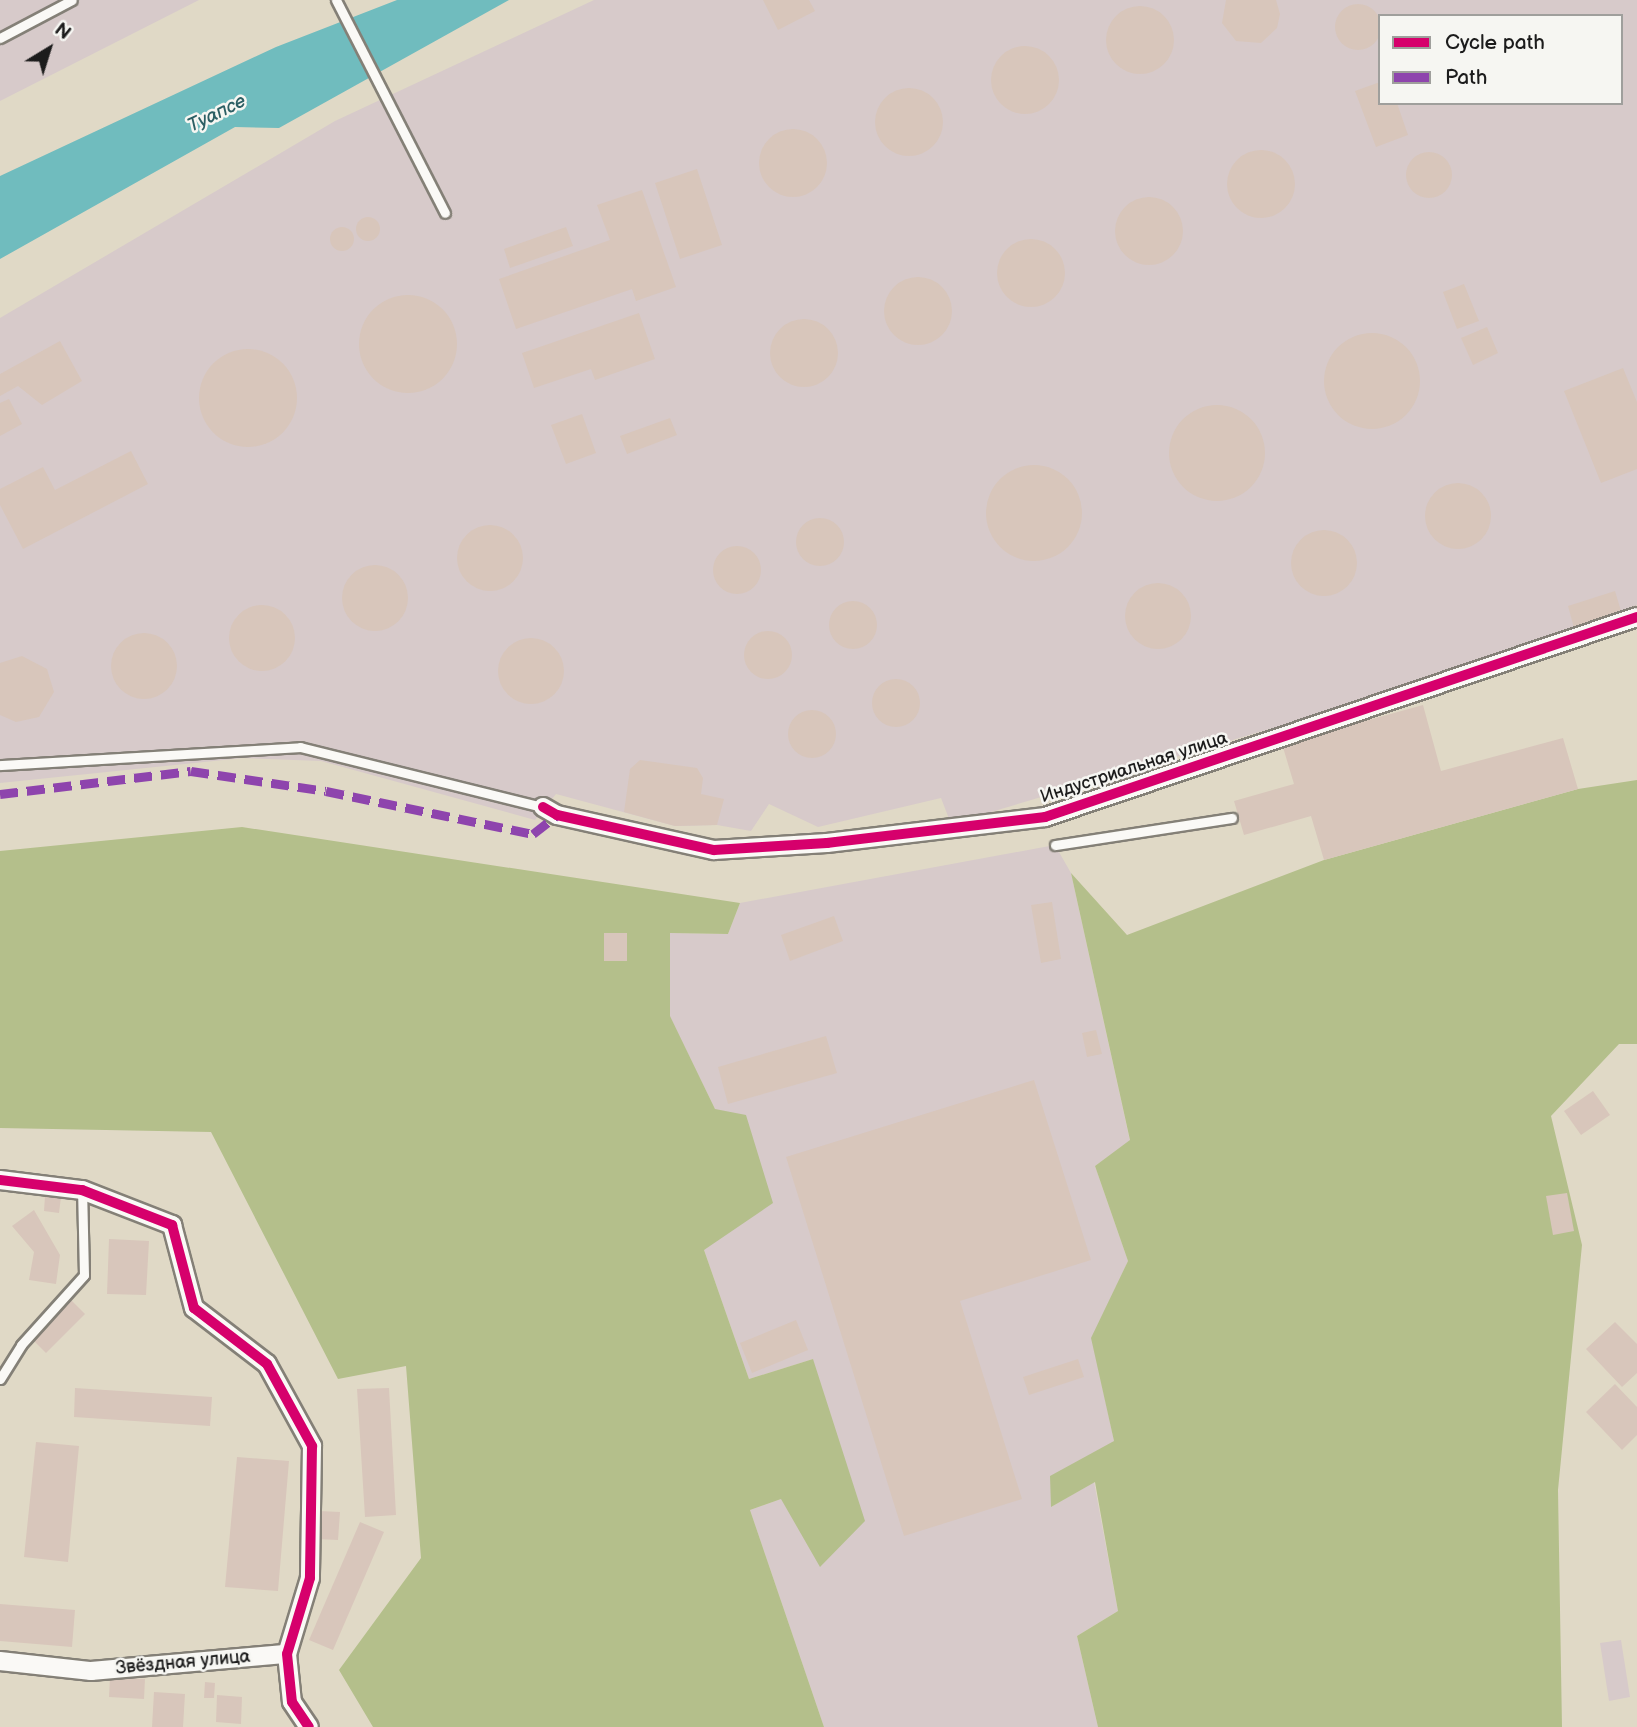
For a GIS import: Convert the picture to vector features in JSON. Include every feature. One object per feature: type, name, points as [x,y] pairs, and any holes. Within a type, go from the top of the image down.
[{"type":"street","name":"Индустриальная улица","points":[[543,807],[557,815],[714,850],[827,843],[1045,817],[1637,617]]},
{"type":"street","points":[[0,1180],[82,1190],[172,1225],[194,1308],[267,1364],[312,1446],[310,1578],[287,1654],[292,1702],[309,1727]]},
{"type":"street","name":"Звёздная улица","points":[[0,1661],[91,1671],[287,1654]]},
{"type":"lane","points":[[0,38],[72,0]]},
{"type":"lane","points":[[336,0],[445,213]]},
{"type":"lane","points":[[0,765],[300,747],[543,807]]},
{"type":"lane","points":[[1055,845],[1232,818]]},
{"type":"lane","points":[[0,1379],[21,1345],[84,1275],[82,1190]]},
{"type":"shaded area","points":[[0,0],[199,0],[0,101]]},
{"type":"shaded area","points":[[594,0],[1637,0],[1637,605],[1320,714],[951,824],[941,798],[818,827],[769,804],[751,831],[717,825],[675,826],[556,794],[535,820],[321,761],[243,758],[0,783],[0,318],[335,121]]},
{"type":"shaded area","points":[[1055,845],[1071,873],[1130,1141],[1095,1166],[1128,1261],[1092,1338],[1114,1441],[1051,1507],[1094,1482],[1118,1611],[1077,1636],[1098,1727],[824,1727],[750,1510],[781,1499],[813,1359],[749,1379],[704,1250],[715,1109],[670,1017],[670,933],[728,934],[740,903]]},
{"type":"shaded area","points":[[1621,1640],[1630,1697],[1609,1701],[1600,1643]]},
{"type":"green space","points":[[1637,780],[1637,1044],[1619,1044],[1551,1116],[1582,1245],[1558,1490],[1562,1727],[1098,1727],[1077,1636],[1118,1611],[1095,1482],[1051,1507],[1050,1476],[1114,1441],[1091,1338],[1128,1261],[1095,1166],[1130,1140],[1071,873],[1127,935],[1324,860],[1578,789]]},
{"type":"green space","points":[[242,827],[740,903],[728,934],[670,933],[670,1016],[715,1109],[746,1115],[773,1203],[704,1250],[749,1379],[813,1359],[865,1521],[820,1567],[781,1499],[750,1510],[824,1727],[373,1727],[339,1670],[421,1558],[406,1366],[338,1379],[211,1132],[0,1128],[0,851]]},
{"type":"water","name":"Туапсе","points":[[397,0],[509,0],[279,128],[235,127],[0,259],[0,176],[276,47]]},
{"type":"building","points":[[763,0],[809,0],[815,11],[778,30]]},
{"type":"building","points":[[1226,0],[1276,0],[1280,14],[1277,28],[1261,43],[1236,41],[1222,23]]},
{"type":"building","points":[[1358,4],[1374,11],[1378,17],[1378,37],[1374,43],[1358,50],[1342,43],[1335,27],[1342,11]]},
{"type":"building","points":[[1140,6],[1153,9],[1164,16],[1171,27],[1174,40],[1171,53],[1164,64],[1153,71],[1140,74],[1127,71],[1116,64],[1109,53],[1106,40],[1109,27],[1116,16],[1127,9]]},
{"type":"building","points":[[1025,46],[1038,49],[1049,56],[1056,67],[1059,80],[1056,93],[1049,104],[1038,111],[1025,114],[1012,111],[1001,104],[994,93],[991,80],[994,67],[1001,56],[1012,49]]},
{"type":"building","points":[[1378,83],[1378,105],[1398,105],[1408,135],[1376,147],[1355,91]]},
{"type":"building","points":[[909,88],[922,91],[933,98],[940,109],[943,122],[940,135],[933,146],[922,153],[909,156],[896,153],[885,146],[878,135],[875,122],[878,109],[885,98],[896,91]]},
{"type":"building","points":[[793,129],[806,132],[817,139],[824,150],[827,163],[824,176],[817,187],[806,194],[793,197],[780,194],[769,187],[762,176],[759,163],[762,150],[769,139],[780,132]]},
{"type":"building","points":[[1261,150],[1274,153],[1285,160],[1292,171],[1295,184],[1292,197],[1285,208],[1274,215],[1261,218],[1248,215],[1237,208],[1230,197],[1227,184],[1230,171],[1237,160],[1248,153]]},
{"type":"building","points":[[1429,152],[1445,159],[1452,175],[1445,191],[1429,198],[1413,191],[1406,175],[1413,159]]},
{"type":"building","points":[[697,169],[722,245],[680,259],[655,183]]},
{"type":"building","points":[[642,190],[676,287],[636,301],[632,289],[516,329],[499,279],[610,240],[597,205]]},
{"type":"building","points":[[1149,197],[1162,200],[1173,207],[1180,218],[1183,231],[1180,244],[1173,255],[1162,262],[1149,265],[1136,262],[1125,255],[1118,244],[1115,231],[1118,218],[1125,207],[1136,200]]},
{"type":"building","points":[[368,217],[379,224],[380,229],[373,240],[368,241],[357,234],[356,229],[363,218]]},
{"type":"building","points":[[342,227],[350,231],[354,239],[350,247],[342,251],[334,247],[330,239],[334,231]]},
{"type":"building","points":[[566,227],[573,246],[510,268],[504,249]]},
{"type":"building","points":[[1031,239],[1044,242],[1055,249],[1062,260],[1065,273],[1062,286],[1055,297],[1044,304],[1031,307],[1018,304],[1007,297],[1000,286],[997,273],[1000,260],[1007,249],[1018,242]]},
{"type":"building","points":[[918,277],[931,280],[942,287],[949,298],[952,311],[949,324],[942,335],[931,342],[918,345],[905,342],[894,335],[887,324],[884,311],[887,298],[894,287],[905,280]]},
{"type":"building","points":[[1464,284],[1479,321],[1457,329],[1443,292]]},
{"type":"building","points":[[408,295],[427,299],[443,309],[453,325],[457,344],[453,363],[443,379],[427,389],[408,393],[389,389],[373,379],[363,363],[359,344],[363,325],[373,309],[389,299]]},
{"type":"building","points":[[639,313],[655,359],[595,380],[591,369],[534,388],[522,353]]},
{"type":"building","points":[[804,319],[817,322],[828,329],[835,340],[838,353],[835,366],[828,377],[817,384],[804,387],[791,384],[780,377],[773,366],[770,353],[773,340],[780,329],[791,322]]},
{"type":"building","points":[[1487,327],[1498,353],[1473,365],[1461,338]]},
{"type":"building","points":[[1372,333],[1390,337],[1406,347],[1416,363],[1420,381],[1416,399],[1406,415],[1390,425],[1372,429],[1354,425],[1338,415],[1328,399],[1324,381],[1328,363],[1338,347],[1354,337]]},
{"type":"building","points":[[60,341],[82,381],[42,405],[18,386],[0,396],[0,374]]},
{"type":"building","points":[[248,349],[267,353],[283,363],[293,379],[297,398],[293,417],[283,433],[267,443],[248,447],[229,443],[213,433],[203,417],[199,398],[203,379],[213,363],[229,353]]},
{"type":"building","points":[[1623,368],[1637,402],[1637,469],[1601,483],[1564,391]]},
{"type":"building","points":[[9,399],[22,424],[0,436],[0,403]]},
{"type":"building","points":[[1217,405],[1235,409],[1251,419],[1261,435],[1265,453],[1261,471],[1251,487],[1235,497],[1217,501],[1199,497],[1183,487],[1173,471],[1169,453],[1173,435],[1183,419],[1199,409]]},
{"type":"building","points":[[582,414],[596,453],[566,464],[551,425]]},
{"type":"building","points":[[670,418],[677,435],[627,454],[620,436]]},
{"type":"building","points":[[131,451],[148,484],[23,549],[0,505],[0,489],[43,467],[55,490]]},
{"type":"building","points":[[1034,465],[1052,469],[1068,479],[1078,495],[1082,513],[1078,531],[1068,547],[1052,557],[1034,561],[1016,557],[1000,547],[990,531],[986,513],[990,495],[1000,479],[1016,469]]},
{"type":"building","points":[[1451,483],[1465,483],[1477,488],[1486,497],[1491,516],[1489,529],[1482,540],[1465,549],[1451,549],[1439,544],[1430,535],[1425,523],[1425,509],[1430,497],[1439,488]]},
{"type":"building","points":[[820,518],[837,525],[844,542],[837,559],[820,566],[803,559],[796,542],[803,525]]},
{"type":"building","points":[[496,525],[514,534],[521,545],[521,571],[514,582],[503,589],[484,591],[466,582],[459,571],[457,552],[466,534],[477,527]]},
{"type":"building","points":[[1317,530],[1331,530],[1343,535],[1352,544],[1357,563],[1355,576],[1348,587],[1331,596],[1317,596],[1305,591],[1296,582],[1291,570],[1291,556],[1296,544],[1305,535]]},
{"type":"building","points":[[737,546],[754,553],[761,570],[754,587],[737,594],[720,587],[713,570],[720,553]]},
{"type":"building","points":[[381,565],[399,574],[406,585],[406,611],[399,622],[388,629],[369,631],[351,622],[344,611],[342,592],[351,574],[362,567]]},
{"type":"building","points":[[1151,583],[1165,583],[1177,588],[1186,597],[1191,616],[1189,629],[1182,640],[1165,649],[1151,649],[1139,644],[1130,635],[1125,623],[1125,609],[1130,597],[1139,588]]},
{"type":"building","points":[[1615,591],[1621,611],[1574,628],[1568,606]]},
{"type":"building","points":[[853,601],[870,608],[877,625],[870,642],[853,649],[836,642],[829,625],[836,608]]},
{"type":"building","points":[[268,605],[286,614],[293,625],[293,651],[286,662],[275,669],[256,671],[238,662],[231,651],[229,632],[238,614],[249,607]]},
{"type":"building","points":[[768,631],[785,638],[792,655],[785,672],[768,679],[751,672],[744,655],[751,638]]},
{"type":"building","points":[[150,633],[168,642],[175,653],[175,679],[168,690],[157,697],[138,699],[120,690],[113,679],[111,660],[120,642],[131,635]]},
{"type":"building","points":[[537,638],[555,647],[562,658],[562,684],[555,695],[544,702],[525,704],[507,695],[500,684],[498,665],[507,647],[518,640]]},
{"type":"building","points":[[22,656],[47,669],[54,692],[39,717],[16,722],[0,715],[0,663]]},
{"type":"building","points":[[896,679],[913,686],[920,703],[913,720],[896,727],[879,720],[872,703],[879,686]]},
{"type":"building","points":[[1423,705],[1441,771],[1563,738],[1578,789],[1324,860],[1311,816],[1244,835],[1234,801],[1294,784],[1282,744]]},
{"type":"building","points":[[812,710],[829,717],[836,734],[829,751],[812,758],[795,751],[788,734],[795,717]]},
{"type":"building","points":[[640,760],[697,768],[703,778],[701,794],[724,799],[717,825],[675,826],[624,812],[630,769]]},
{"type":"building","points":[[1052,902],[1061,959],[1041,963],[1031,905]]},
{"type":"building","points":[[834,916],[843,941],[790,961],[781,935]]},
{"type":"building","points":[[604,933],[627,933],[627,961],[604,961]]},
{"type":"building","points":[[1096,1030],[1102,1054],[1087,1057],[1082,1033]]},
{"type":"building","points":[[826,1036],[837,1073],[728,1104],[718,1067]]},
{"type":"building","points":[[1034,1080],[1091,1260],[960,1301],[1022,1499],[904,1536],[786,1157]]},
{"type":"building","points":[[1593,1091],[1610,1115],[1581,1135],[1564,1111]]},
{"type":"building","points":[[1567,1193],[1574,1231],[1553,1235],[1546,1196]]},
{"type":"building","points":[[45,1196],[61,1197],[59,1213],[44,1211]]},
{"type":"building","points":[[34,1210],[60,1255],[56,1284],[29,1280],[34,1252],[12,1226]]},
{"type":"building","points":[[109,1239],[149,1241],[146,1295],[107,1294]]},
{"type":"building","points":[[71,1300],[85,1314],[46,1353],[32,1339]]},
{"type":"building","points":[[796,1320],[808,1350],[752,1373],[740,1343]]},
{"type":"building","points":[[1615,1322],[1637,1344],[1637,1373],[1622,1387],[1586,1349]]},
{"type":"building","points":[[1078,1359],[1084,1377],[1029,1395],[1023,1377]]},
{"type":"building","points":[[1615,1384],[1637,1407],[1637,1435],[1622,1450],[1586,1412]]},
{"type":"building","points":[[75,1388],[212,1397],[210,1426],[74,1417]]},
{"type":"building","points":[[389,1388],[396,1515],[365,1517],[357,1389]]},
{"type":"building","points":[[36,1442],[79,1446],[68,1562],[24,1557]]},
{"type":"building","points":[[237,1457],[289,1461],[278,1591],[225,1587]]},
{"type":"building","points":[[319,1511],[340,1512],[338,1540],[317,1539]]},
{"type":"building","points":[[360,1522],[384,1532],[333,1650],[309,1640]]},
{"type":"building","points":[[0,1604],[75,1610],[72,1647],[0,1641]]},
{"type":"building","points":[[110,1677],[145,1679],[144,1699],[109,1697]]},
{"type":"building","points":[[205,1682],[215,1683],[214,1698],[204,1698]]},
{"type":"building","points":[[154,1692],[185,1694],[183,1727],[152,1727]]},
{"type":"building","points":[[217,1695],[242,1697],[241,1724],[216,1722]]},
{"type":"marked path","points":[[0,794],[191,771],[326,791],[533,834],[557,815]]},
{"type":"cycle path","points":[[543,807],[557,815],[714,850],[827,843],[1045,817],[1637,617]]},
{"type":"cycle path","points":[[0,1180],[82,1190],[172,1225],[194,1308],[267,1364],[312,1446],[310,1578],[287,1654],[292,1702],[309,1727]]}]
